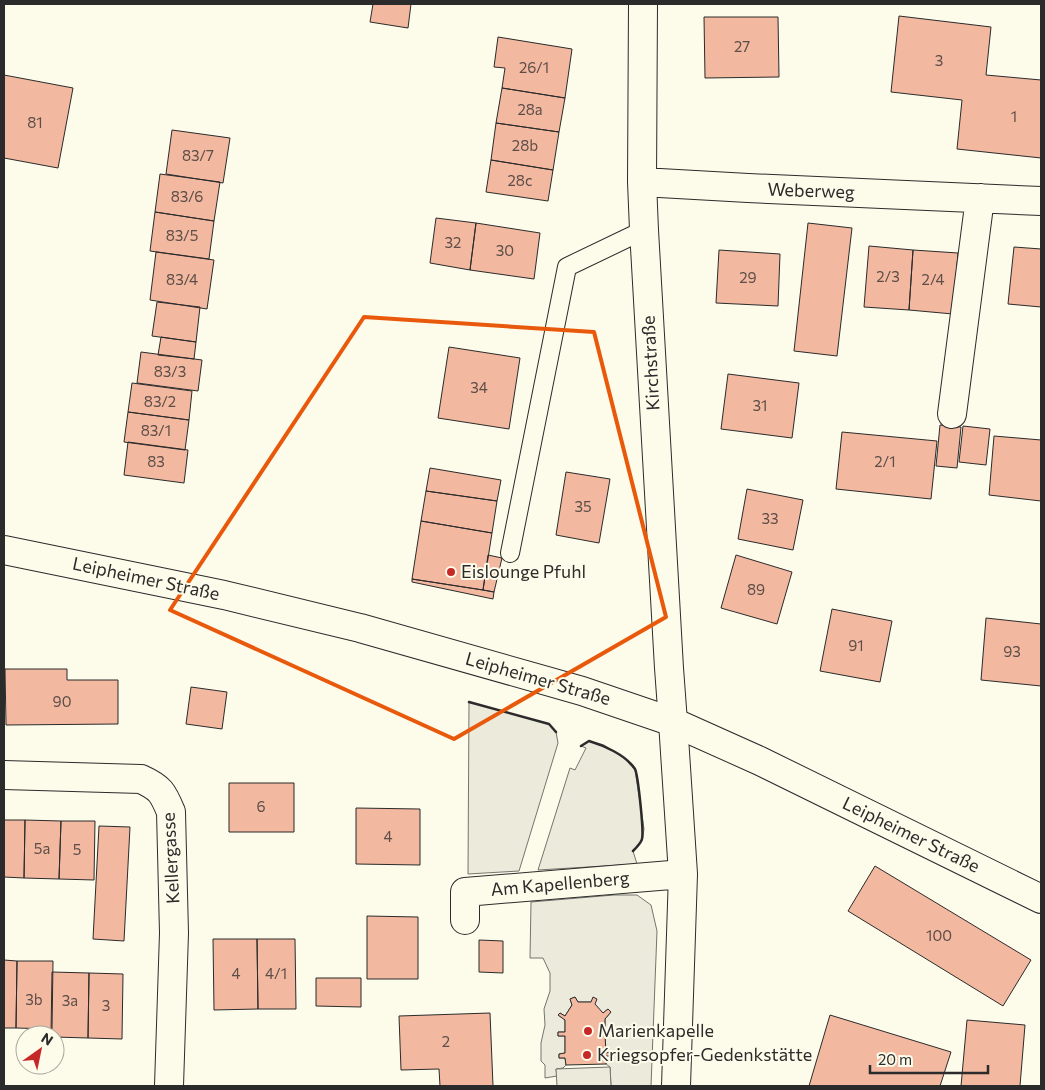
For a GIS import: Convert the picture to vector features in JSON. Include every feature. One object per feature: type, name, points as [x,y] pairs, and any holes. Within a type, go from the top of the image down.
[{"type":"street","name":"Kirchstraße","points":[[643,4],[642,182],[644,230],[673,722]]},
{"type":"street","name":"Weberweg","points":[[642,182],[1041,201]]},
{"type":"street","points":[[952,414],[980,198]]},
{"type":"street","name":"Leipheimer Straße","points":[[4,550],[224,595],[360,628],[582,691],[673,722],[760,761],[1041,898]]},
{"type":"street","points":[[673,722],[683,874],[676,1086]]},
{"type":"street","name":"Kellergasse","points":[[4,775],[141,779],[154,785],[164,796],[172,812],[174,933],[170,1086]]},
{"type":"street","name":"Am Kapellenberg","points":[[465,920],[465,892],[683,874]]},
{"type":"lane","points":[[510,553],[567,267],[644,230]]},
{"type":"highlighted area","points":[[364,317],[594,332],[666,617],[454,739],[170,610]]},
{"type":"shaded area","points":[[469,702],[549,724],[556,732],[558,743],[519,871],[468,874]]},
{"type":"shaded area","points":[[589,741],[604,745],[624,758],[635,770],[644,829],[642,841],[633,851],[637,864],[538,870],[570,768],[575,770],[586,748],[581,746]]},
{"type":"shaded area","points":[[614,895],[637,895],[651,905],[657,931],[651,1086],[611,1086],[610,1067],[606,1064],[606,1056],[611,1052],[606,1053],[605,1034],[611,1034],[611,1031],[605,1030],[605,1019],[611,1012],[608,1009],[603,1013],[591,1002],[578,1002],[575,997],[570,999],[572,1005],[565,1016],[560,1013],[558,1015],[565,1020],[565,1032],[558,1032],[558,1036],[565,1036],[565,1053],[559,1054],[559,1058],[565,1058],[566,1065],[563,1068],[556,1069],[557,1076],[545,1078],[545,1065],[541,1061],[541,1043],[545,1025],[544,1009],[550,991],[550,973],[543,958],[530,958],[531,902]]},
{"type":"shaded area","points":[[610,1067],[611,1086],[557,1086],[556,1069]]},
{"type":"building","points":[[373,4],[411,4],[408,28],[370,22]]},
{"type":"building","points":[[899,16],[991,27],[986,75],[1041,80],[1041,158],[957,149],[962,100],[891,92]]},
{"type":"building","points":[[704,17],[778,17],[779,77],[705,78]]},
{"type":"building","points":[[498,37],[572,49],[565,98],[502,88],[505,68],[494,67]]},
{"type":"building","points":[[4,75],[73,88],[58,168],[4,158]]},
{"type":"building","points":[[502,88],[565,98],[559,132],[496,123]]},
{"type":"building","points":[[496,123],[559,132],[553,170],[491,160]]},
{"type":"building","points":[[172,130],[230,138],[223,183],[166,174]]},
{"type":"building","points":[[491,160],[553,170],[548,201],[486,192]]},
{"type":"building","points":[[160,174],[220,182],[214,221],[155,212]]},
{"type":"building","points":[[155,212],[214,221],[209,259],[150,251]]},
{"type":"building","points":[[436,218],[476,223],[470,270],[430,263]]},
{"type":"building","points":[[476,223],[540,233],[534,279],[470,270]]},
{"type":"building","points":[[808,223],[852,228],[837,356],[794,351]]},
{"type":"building","points":[[869,246],[913,250],[909,310],[864,307]]},
{"type":"building","points":[[1014,247],[1041,249],[1041,307],[1008,304]]},
{"type":"building","points":[[719,250],[780,254],[778,306],[716,303]]},
{"type":"building","points":[[913,250],[958,253],[953,314],[909,310]]},
{"type":"building","points":[[156,252],[214,260],[207,309],[150,300]]},
{"type":"building","points":[[157,302],[200,307],[196,342],[152,336]]},
{"type":"building","points":[[161,337],[196,342],[194,359],[158,355]]},
{"type":"building","points":[[449,347],[520,358],[509,429],[438,418]]},
{"type":"building","points":[[141,352],[202,360],[198,391],[137,383]]},
{"type":"building","points":[[728,374],[799,383],[792,438],[721,429]]},
{"type":"building","points":[[132,383],[192,391],[189,420],[128,412]]},
{"type":"building","points":[[128,412],[189,420],[185,450],[124,442]]},
{"type":"building","points":[[940,425],[961,427],[957,468],[936,466]]},
{"type":"building","points":[[963,426],[990,429],[986,465],[959,462]]},
{"type":"building","points":[[842,432],[937,441],[931,499],[836,489]]},
{"type":"building","points":[[994,436],[1041,440],[1041,501],[989,495]]},
{"type":"building","points":[[128,442],[188,450],[184,483],[124,475]]},
{"type":"building","points":[[430,468],[501,480],[497,501],[426,491]]},
{"type":"building","points":[[566,472],[610,479],[599,543],[556,535]]},
{"type":"building","points":[[747,489],[803,500],[793,550],[738,539]]},
{"type":"building","points":[[426,491],[497,501],[492,533],[421,521]]},
{"type":"building","points":[[421,521],[492,533],[483,590],[412,579]]},
{"type":"building","points":[[488,555],[502,558],[494,592],[483,590]]},
{"type":"building","points":[[736,555],[792,572],[777,624],[721,608]]},
{"type":"building","points":[[412,579],[494,592],[493,599],[412,582]]},
{"type":"building","points":[[832,609],[892,621],[880,682],[820,671]]},
{"type":"building","points":[[986,618],[1041,624],[1041,686],[981,680]]},
{"type":"building","points":[[5,669],[67,669],[67,680],[118,680],[118,724],[6,725]]},
{"type":"building","points":[[191,687],[227,692],[222,729],[186,724]]},
{"type":"building","points":[[229,783],[294,783],[294,832],[229,832]]},
{"type":"building","points":[[356,808],[420,809],[420,865],[356,864]]},
{"type":"building","points":[[4,820],[25,820],[24,878],[4,877]]},
{"type":"building","points":[[25,820],[61,821],[59,879],[24,878]]},
{"type":"building","points":[[61,821],[95,821],[94,880],[59,879]]},
{"type":"building","points":[[99,826],[130,827],[124,941],[93,939]]},
{"type":"building","points":[[875,866],[1031,960],[1003,1006],[848,911]]},
{"type":"building","points":[[367,916],[418,917],[418,979],[367,979]]},
{"type":"building","points":[[213,939],[257,939],[258,1009],[214,1010]]},
{"type":"building","points":[[257,939],[295,939],[296,1009],[258,1009]]},
{"type":"building","points":[[479,940],[503,941],[503,973],[479,972]]},
{"type":"building","points":[[4,960],[17,961],[16,1025],[15,1028],[4,1028]]},
{"type":"building","points":[[17,961],[53,961],[52,1025],[16,1025]]},
{"type":"building","points":[[52,972],[89,973],[88,1038],[65,1037],[65,1025],[51,1025]]},
{"type":"building","points":[[89,973],[123,974],[122,1039],[88,1038]]},
{"type":"building","points":[[316,978],[361,978],[361,1007],[316,1006]]},
{"type":"building","name":"Marienkapelle","points":[[575,997],[578,1002],[591,1002],[593,997],[597,999],[595,1004],[603,1013],[608,1009],[611,1012],[605,1019],[605,1030],[611,1030],[611,1034],[605,1034],[606,1053],[611,1052],[611,1056],[606,1056],[606,1064],[566,1065],[565,1058],[559,1058],[559,1054],[565,1053],[565,1036],[558,1036],[558,1032],[565,1032],[565,1020],[558,1015],[560,1013],[565,1016],[572,1005],[570,999]]},
{"type":"building","points":[[490,1013],[493,1086],[440,1086],[439,1069],[401,1070],[399,1016]]},
{"type":"building","points":[[830,1015],[951,1052],[940,1086],[809,1086]]},
{"type":"building","points":[[967,1020],[1025,1025],[1020,1086],[961,1086]]},
{"type":"wall","points":[[469,702],[549,724],[556,732]]},
{"type":"wall","points":[[581,746],[589,741],[601,745],[626,759],[635,769],[639,792],[642,839],[633,851]]},
{"type":"place","name":"Eislounge Pfuhl","points":[[451,572]]},
{"type":"place","name":"Marienkapelle","points":[[588,1031]]},
{"type":"place","name":"Kriegsopfer-Gedenkstätte","points":[[587,1055]]}]
